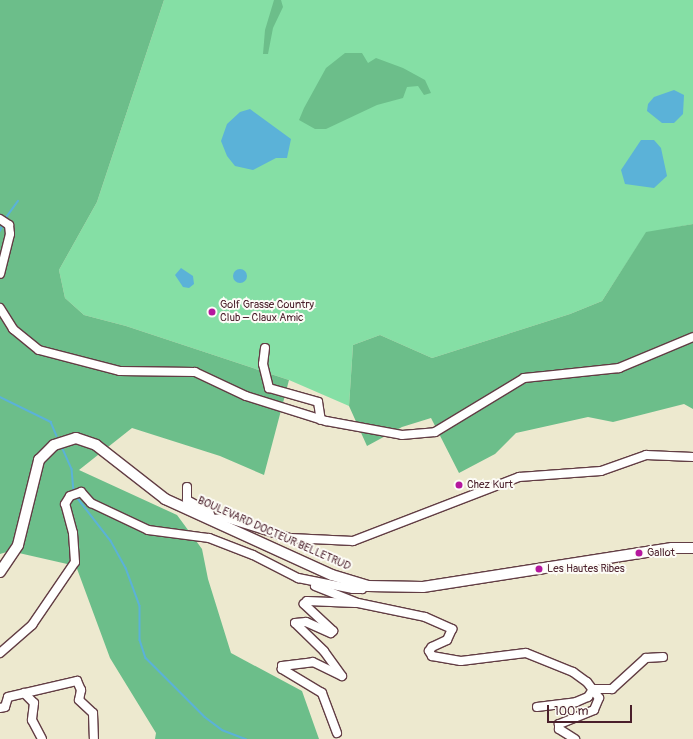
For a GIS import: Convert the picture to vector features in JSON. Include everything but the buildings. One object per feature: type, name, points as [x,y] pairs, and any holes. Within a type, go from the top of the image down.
[{"type":"main road","name":"BOULEVARD DOCTEUR BELLETRUD","points":[[0,572],[18,545],[39,460],[62,440],[76,438],[96,445],[150,491],[332,575],[364,584],[394,589],[423,587],[665,549],[693,548]]},
{"type":"street","points":[[0,274],[4,221]]},
{"type":"street","points":[[0,308],[13,329],[38,350],[120,371],[195,372],[246,396],[321,420],[376,432],[424,435],[524,378],[619,368],[693,337]]},
{"type":"street","points":[[265,348],[263,364],[269,388],[318,402],[321,420]]},
{"type":"street","points":[[186,488],[187,500],[209,512],[212,519],[226,518],[290,538],[353,541],[519,477],[601,471],[646,455],[693,457]]},
{"type":"street","points":[[0,653],[32,625],[75,562],[73,533],[65,504],[70,496],[81,492],[91,503],[148,530],[209,538],[305,579],[353,589],[362,589],[364,584]]},
{"type":"street","points":[[305,579],[310,585],[358,603],[424,617],[452,629],[447,640],[432,647],[429,651],[432,656],[461,661],[526,653],[573,672],[593,689],[599,698],[594,710],[559,724],[559,729],[575,739]]},
{"type":"street","points":[[337,733],[322,693],[282,669],[282,666],[313,662],[342,676],[324,651],[295,623],[306,622],[331,633],[333,631],[304,604],[307,601],[358,603]]},
{"type":"street","points":[[593,689],[612,689],[646,658],[664,657]]},
{"type":"street","points":[[0,708],[4,706],[8,697],[77,681],[81,690],[80,700],[93,713],[94,739]]},
{"type":"street","points":[[537,706],[576,702],[588,697],[593,689]]},
{"type":"street","points":[[24,693],[34,703],[32,720],[42,739]]},
{"type":"green space","points":[[0,0],[164,0],[97,202],[59,270],[65,298],[84,315],[126,326],[289,380],[264,475],[220,456],[132,428],[79,470],[177,515],[202,549],[208,579],[231,653],[302,691],[319,739],[155,739],[156,733],[110,658],[76,566],[10,551],[0,554]]},
{"type":"green space","name":"Golf Grasse Country Club – Claux Amic","points":[[164,0],[693,0],[693,224],[646,233],[602,301],[570,314],[432,358],[380,335],[353,345],[349,406],[289,380],[126,326],[84,315],[65,298],[59,270],[97,202]]},
{"type":"green space","points":[[274,0],[281,0],[283,7],[273,28],[268,54],[263,54],[265,30]]},
{"type":"green space","points":[[345,53],[362,53],[368,63],[376,58],[403,68],[425,80],[431,93],[424,95],[418,86],[407,87],[403,98],[377,105],[326,129],[315,129],[299,120],[326,68]]},
{"type":"green space","points":[[693,224],[693,409],[684,404],[613,422],[588,417],[516,433],[495,454],[459,473],[431,418],[402,427],[367,446],[349,406],[353,345],[380,335],[432,358],[570,314],[602,301],[646,232]]},
{"type":"water","points":[[674,90],[684,95],[683,114],[674,123],[662,123],[647,111],[648,104],[654,97]]},
{"type":"water","points":[[250,109],[291,139],[287,158],[276,158],[253,170],[235,166],[227,156],[221,141],[227,124],[240,112]]},
{"type":"water","points":[[641,140],[654,140],[661,148],[667,176],[654,188],[625,184],[621,170]]},
{"type":"water","points":[[181,268],[193,276],[194,284],[189,288],[183,287],[175,275]]},
{"type":"water","points":[[240,269],[245,271],[247,276],[245,281],[240,283],[235,281],[233,276],[235,271]]},
{"type":"waterway","points":[[5,219],[18,201]]},
{"type":"waterway","points":[[0,231],[3,224]]},
{"type":"waterway","points":[[0,397],[51,422],[57,436]]},
{"type":"waterway","points":[[63,449],[72,469],[74,491]]},
{"type":"waterway","points":[[76,496],[111,541],[126,568],[140,606],[140,640],[146,658],[205,717],[222,730],[246,739]]},
{"type":"place","name":"Golf Grasse Country Club – Claux Amic","points":[[212,312]]},
{"type":"place","name":"Chez Kurt","points":[[459,485]]},
{"type":"place","name":"Gallot","points":[[639,553]]},
{"type":"place","name":"Les Hautes Ribes","points":[[539,569]]}]
